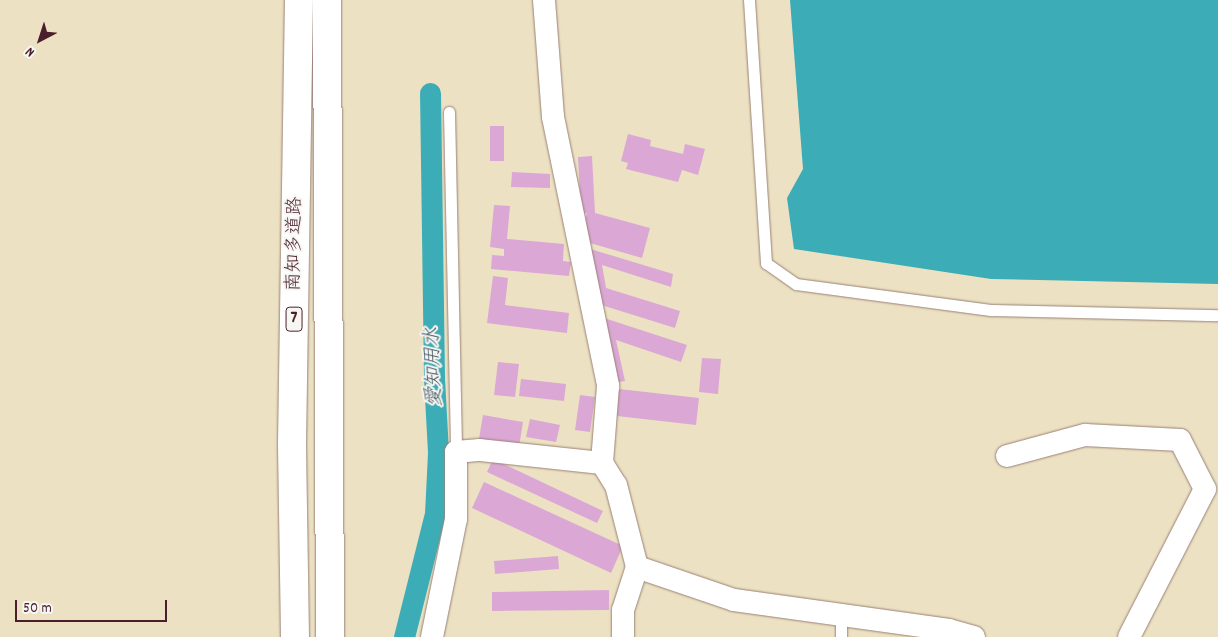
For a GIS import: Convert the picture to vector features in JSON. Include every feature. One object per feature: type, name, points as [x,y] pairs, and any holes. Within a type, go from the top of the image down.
[{"type":"highway","name":"南知多道路","points":[[296,637],[292,444],[299,0]]},
{"type":"highway","name":"南知多道路","points":[[328,0],[330,637]]},
{"type":"street","points":[[544,0],[553,117],[608,386],[602,463],[616,485],[637,567],[624,610],[623,637]]},
{"type":"street","points":[[1007,456],[1085,435],[1180,440],[1205,489],[1129,637]]},
{"type":"street","points":[[432,637],[456,519],[456,452],[480,450],[602,463]]},
{"type":"street","points":[[637,567],[734,600],[949,630],[974,637]]},
{"type":"lane","points":[[749,0],[766,263],[796,284],[992,310],[1218,315]]},
{"type":"lane","points":[[449,112],[456,452]]},
{"type":"lane","points":[[841,637],[842,614]]},
{"type":"water","points":[[790,0],[1218,0],[1218,284],[991,279],[794,249],[787,198],[803,169]]},
{"type":"building","points":[[490,126],[504,126],[504,161],[490,161]]},
{"type":"building","points":[[628,134],[651,140],[650,146],[683,154],[685,144],[705,149],[698,175],[682,170],[678,182],[626,169],[628,163],[621,161]]},
{"type":"building","points":[[592,156],[595,213],[650,228],[642,258],[583,241],[582,229],[587,213],[581,214],[578,157]]},
{"type":"building","points":[[512,172],[550,174],[550,188],[511,187]]},
{"type":"building","points":[[494,205],[510,206],[507,239],[564,244],[563,261],[571,262],[569,276],[491,269],[492,255],[504,256],[504,249],[490,247]]},
{"type":"building","points":[[587,248],[673,274],[671,287],[602,265],[606,288],[680,311],[675,328],[595,303]]},
{"type":"building","points":[[493,276],[508,278],[505,305],[569,313],[567,333],[487,323]]},
{"type":"building","points":[[601,317],[687,345],[681,362],[616,340],[625,381],[614,383]]},
{"type":"building","points":[[702,358],[721,359],[718,394],[699,392]]},
{"type":"building","points":[[498,362],[519,364],[515,397],[494,395]]},
{"type":"building","points":[[521,379],[566,384],[564,401],[519,396]]},
{"type":"building","points":[[619,389],[699,398],[696,425],[617,416]]},
{"type":"building","points":[[580,395],[595,397],[590,432],[575,430]]},
{"type":"building","points":[[483,415],[523,422],[519,447],[479,439]]},
{"type":"building","points":[[530,419],[560,425],[556,442],[526,437]]},
{"type":"building","points":[[493,459],[603,511],[597,523],[487,472]]},
{"type":"building","points":[[484,482],[623,546],[611,573],[472,508]]},
{"type":"building","points":[[558,556],[559,569],[495,574],[494,561]]},
{"type":"building","points":[[609,590],[609,610],[492,611],[492,592]]},
{"type":"waterway","name":"愛知用水","points":[[404,637],[435,514],[438,452],[434,377],[430,93]]}]
